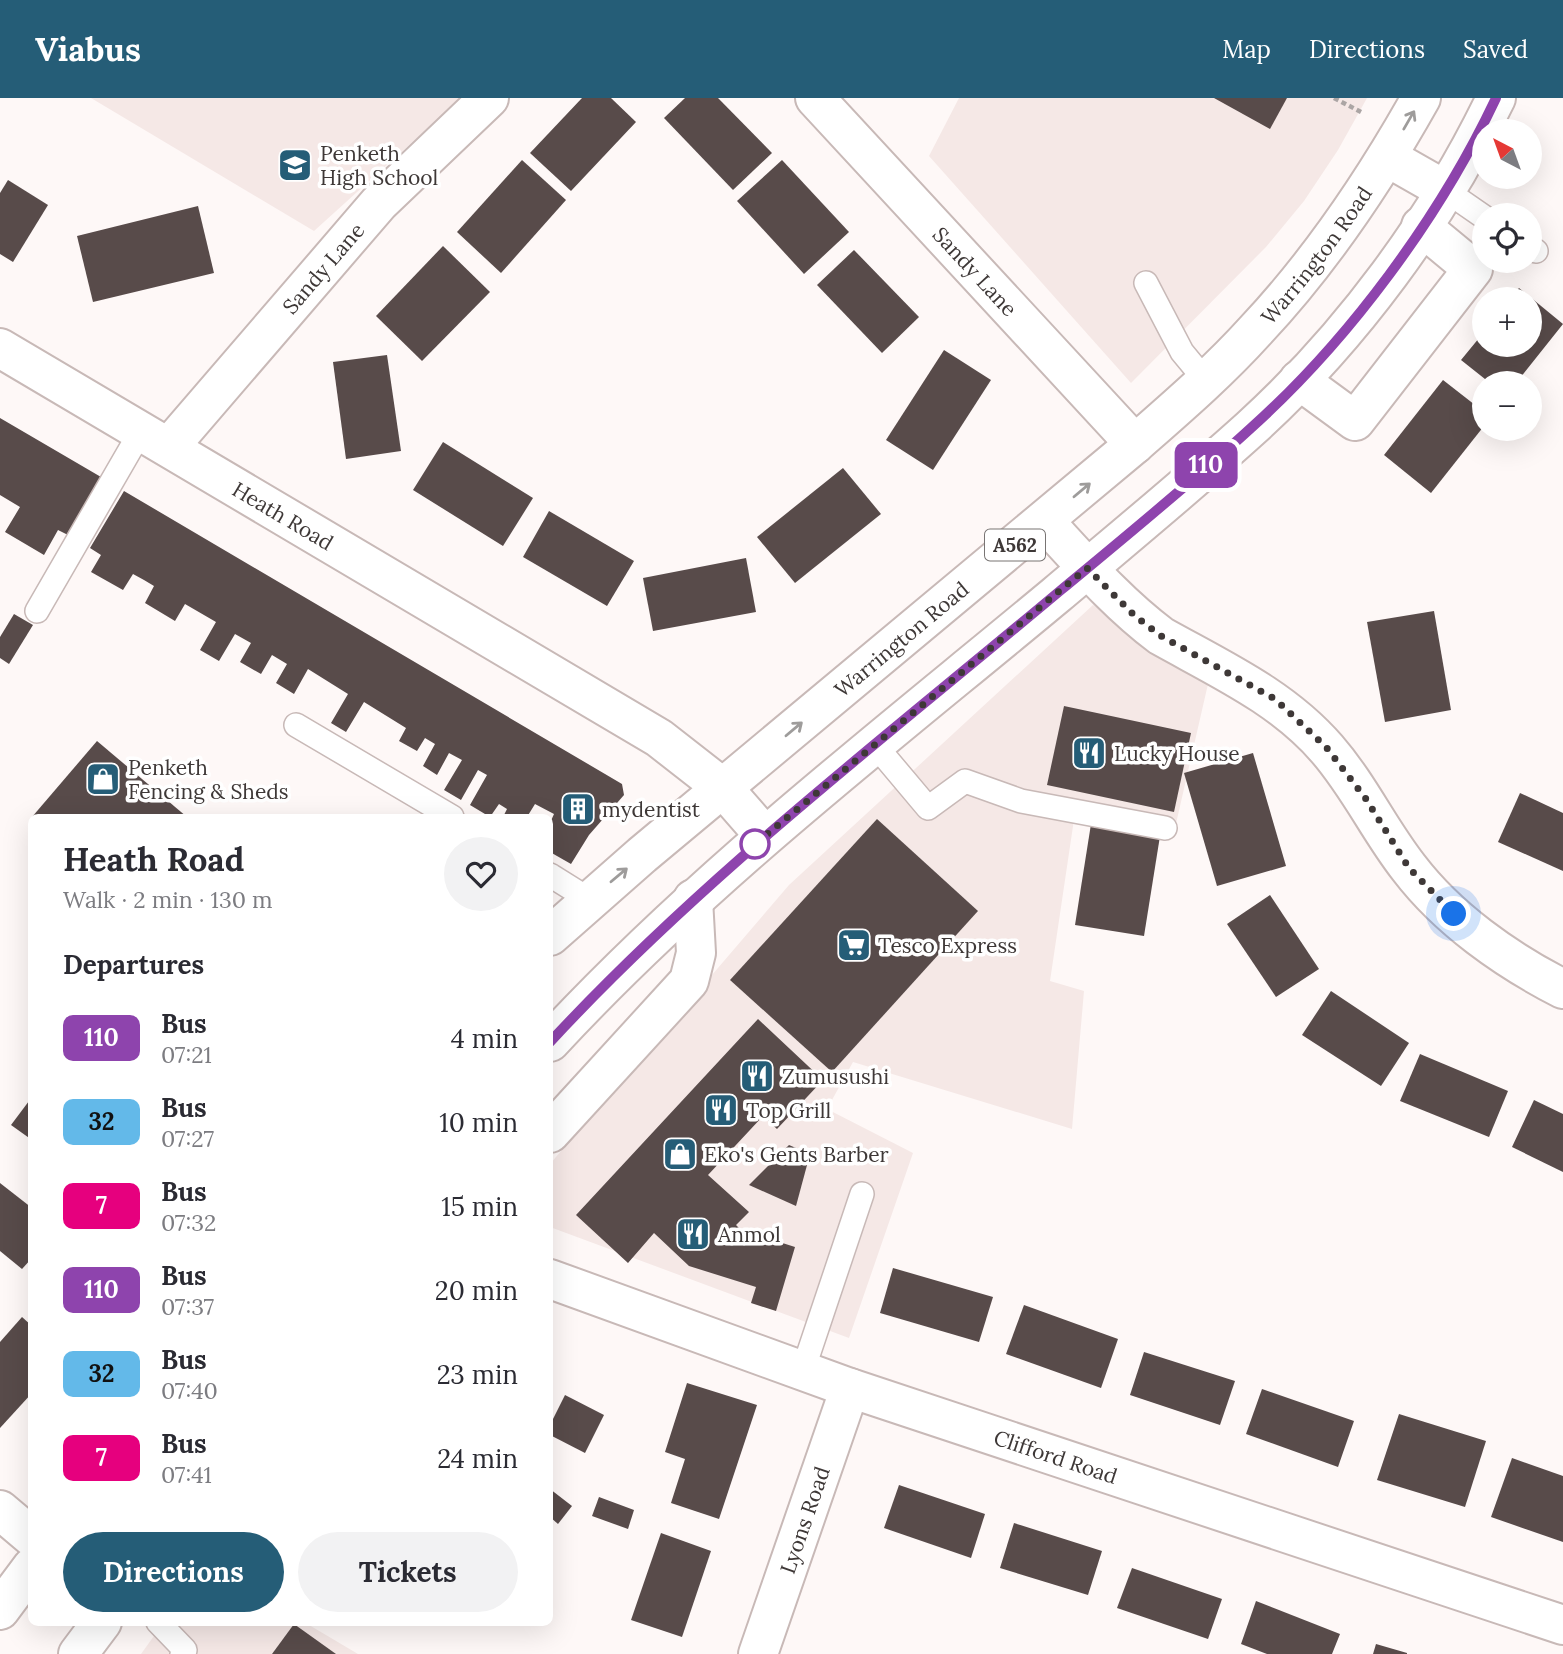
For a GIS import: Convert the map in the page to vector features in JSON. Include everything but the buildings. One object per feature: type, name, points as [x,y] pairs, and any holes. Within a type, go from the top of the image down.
[{"type":"street","name":"Sandy Lane","points":[[155,439],[379,202],[489,98]]},
{"type":"street","name":"Sandy Lane","points":[[816,98],[1135,444]]},
{"type":"street","name":"Warrington Road","points":[[553,933],[1044,521],[1206,381],[1302,278],[1387,157],[1421,98]]},
{"type":"street","points":[[553,1039],[619,968],[764,835],[1087,568],[1252,427],[1340,334],[1421,226],[1445,191],[1496,98]]},
{"type":"street","points":[[1387,157],[1445,191]]},
{"type":"street","points":[[1299,380],[1356,421],[1473,269],[1421,226]]},
{"type":"street","name":"Heath Road","points":[[0,348],[659,738],[723,789],[764,835]]},
{"type":"street","points":[[1044,521],[1135,616],[1161,636],[1275,699],[1326,747],[1366,799],[1409,868],[1468,929],[1541,978],[1563,989]]},
{"type":"street","points":[[553,1130],[689,981],[696,953],[693,899]]},
{"type":"street","name":"Clifford Road","points":[[553,1280],[850,1388],[1563,1625]]},
{"type":"street","name":"Lyons Road","points":[[758,1654],[850,1388]]},
{"type":"street","points":[[0,1510],[28,1534]]},
{"type":"street","points":[[0,1610],[28,1572]]},
{"type":"street","points":[[78,1654],[99,1626]]},
{"type":"lane","points":[[1445,191],[1472,209]]},
{"type":"lane","points":[[1146,283],[1182,352],[1206,381]]},
{"type":"lane","points":[[37,611],[155,439]]},
{"type":"lane","points":[[296,724],[447,814]]},
{"type":"lane","points":[[875,745],[928,808],[965,781],[1021,801],[1165,828]]},
{"type":"lane","points":[[553,877],[590,900]]},
{"type":"lane","points":[[803,1370],[862,1194]]},
{"type":"lane","points":[[162,1626],[185,1650],[182,1654]]},
{"type":"path","points":[[1334,98],[1367,116]]},
{"type":"shaded area","name":"Penketh High School","points":[[91,98],[461,98],[314,231]]},
{"type":"shaded area","points":[[959,98],[1367,98],[1338,150],[1304,201],[1266,247],[1131,383],[929,156]]},
{"type":"shaded area","points":[[1093,605],[1208,684],[1175,828],[1076,806],[1050,981],[1084,991],[1072,1129],[853,1062],[827,1109],[913,1153],[849,1338],[553,1228],[553,1160],[789,885]]},
{"type":"shaded area","points":[[161,1626],[311,1626],[358,1654],[141,1654]]},
{"type":"bus line","name":"110","points":[[553,1039],[619,968],[764,835],[952,682],[1252,427],[1299,380],[1385,278],[1445,191],[1496,98]]},
{"type":"place","name":"Penketh High School","points":[[295,165]]},
{"type":"place","name":"Lucky House","points":[[1089,753]]},
{"type":"place","name":"Penketh Fencing & Sheds","points":[[103,779]]},
{"type":"place","name":"mydentist","points":[[578,809]]},
{"type":"place","name":"Tesco Express","points":[[854,945]]},
{"type":"place","name":"Zumusushi","points":[[757,1076]]},
{"type":"place","name":"Top Grill","points":[[721,1110]]},
{"type":"place","name":"Eko's Gents Barber","points":[[680,1154]]},
{"type":"place","name":"Anmol","points":[[693,1234]]},
{"type":"route","points":[[755,844],[747,851],[1087,568],[1135,616],[1161,636],[1275,699],[1326,747],[1366,799],[1409,868],[1454,914]]}]
